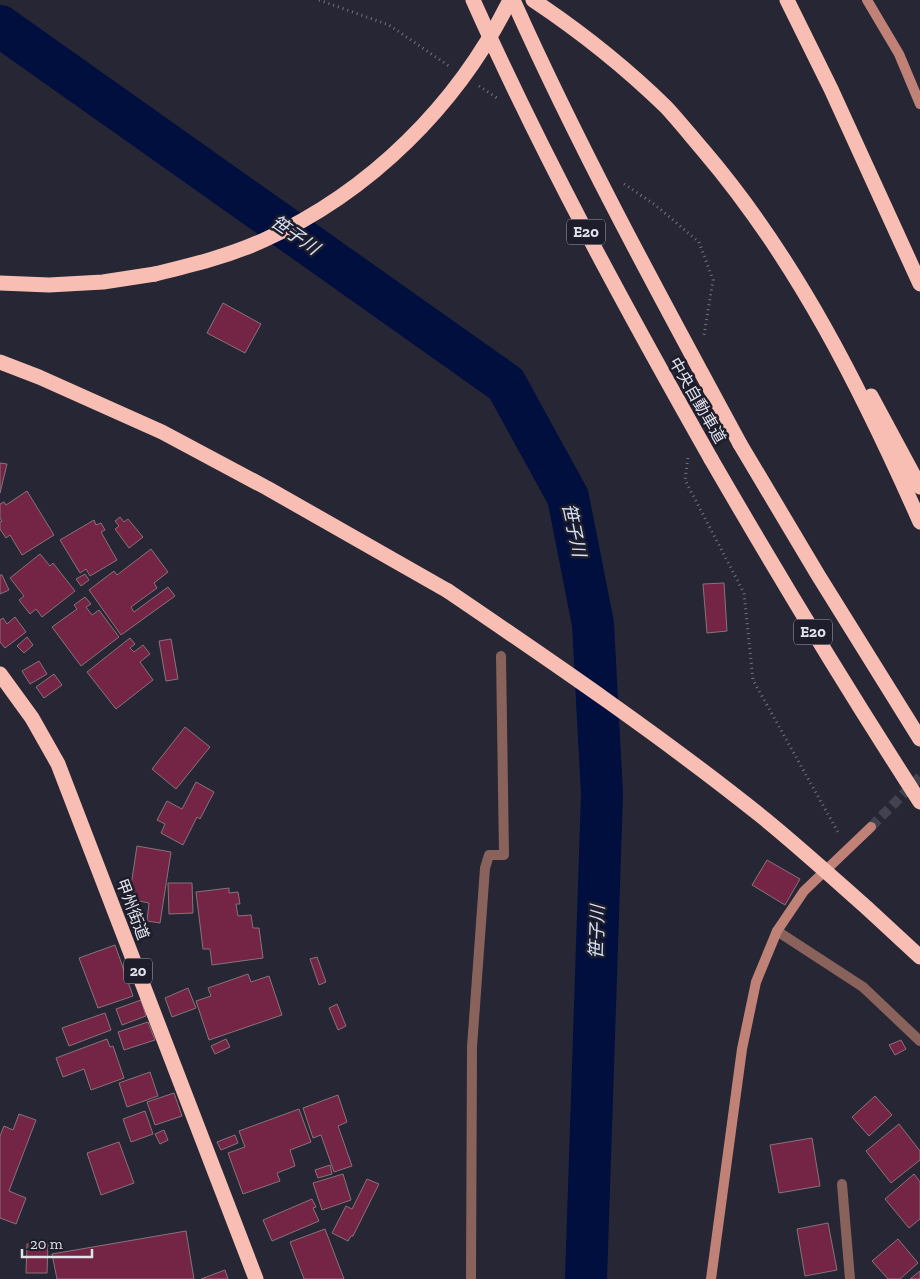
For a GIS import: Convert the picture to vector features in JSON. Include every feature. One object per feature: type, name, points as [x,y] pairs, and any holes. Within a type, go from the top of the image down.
[{"type":"highway","name":"中央自動車道","points":[[473,0],[499,58],[638,331],[809,626],[920,802]]},
{"type":"highway","name":"中央自動車道","points":[[511,0],[604,191],[740,444],[876,670],[920,738]]},
{"type":"highway","points":[[0,283],[76,284],[155,274],[210,260],[262,241],[314,215],[360,182],[405,144],[442,104],[476,60],[511,0]]},
{"type":"highway","points":[[534,0],[603,50],[667,108],[721,172],[776,245],[817,306],[860,376],[920,487]]},
{"type":"highway","points":[[787,0],[831,89],[920,284]]},
{"type":"highway","points":[[776,245],[852,379],[893,461],[920,522]]},
{"type":"highway","points":[[0,362],[40,377],[162,432],[267,488],[448,591],[660,738],[762,817],[867,908],[920,957]]},
{"type":"highway","name":"甲州街道","points":[[0,674],[32,718],[58,764],[256,1279]]},
{"type":"street","points":[[867,0],[899,54],[920,104]]},
{"type":"street","points":[[471,1279],[472,1047],[485,868],[490,856],[504,854],[501,656]]},
{"type":"street","points":[[711,1279],[742,1049],[756,982],[778,931],[804,891],[871,827]]},
{"type":"street","points":[[778,931],[863,987],[920,1041]]},
{"type":"street","points":[[842,1184],[850,1279]]},
{"type":"building","points":[[223,303],[261,324],[245,353],[207,333]]},
{"type":"building","points":[[0,463],[7,464],[0,493]]},
{"type":"building","points":[[27,491],[54,535],[22,555],[10,535],[6,538],[0,529],[0,522],[2,521],[0,518],[0,504],[4,502],[6,505]]},
{"type":"building","points":[[120,517],[124,522],[128,519],[143,537],[129,548],[115,529],[119,526],[115,521]]},
{"type":"building","points":[[94,520],[96,525],[101,523],[105,530],[101,532],[117,560],[90,576],[86,569],[80,573],[60,540]]},
{"type":"building","points":[[151,549],[168,572],[154,583],[157,588],[131,607],[134,612],[168,587],[175,596],[121,635],[89,590],[114,571],[117,575]]},
{"type":"building","points":[[40,554],[50,566],[53,563],[75,591],[42,617],[36,609],[30,614],[19,600],[24,596],[10,578]]},
{"type":"building","points":[[85,574],[89,580],[81,586],[76,579]]},
{"type":"building","points":[[0,575],[2,575],[9,590],[0,594]]},
{"type":"building","points":[[724,583],[727,631],[707,633],[703,584]]},
{"type":"building","points":[[85,597],[91,604],[86,607],[92,615],[99,610],[119,637],[81,666],[52,627],[77,609],[74,605]]},
{"type":"building","points":[[15,617],[26,632],[5,648],[0,642],[0,620],[3,618],[7,624]]},
{"type":"building","points":[[27,637],[33,645],[24,653],[17,646]]},
{"type":"building","points":[[130,638],[135,644],[130,648],[134,652],[143,645],[150,654],[140,662],[153,680],[116,709],[87,672]]},
{"type":"building","points":[[171,639],[178,679],[166,681],[159,641]]},
{"type":"building","points":[[39,661],[47,674],[30,684],[22,671]]},
{"type":"building","points":[[54,674],[62,685],[44,698],[36,687]]},
{"type":"building","points":[[185,727],[210,747],[176,789],[152,769]]},
{"type":"building","points":[[196,782],[214,792],[200,819],[197,817],[183,845],[161,833],[165,824],[157,820],[167,801],[182,809]]},
{"type":"building","points":[[137,846],[171,852],[160,923],[147,921],[149,903],[129,899]]},
{"type":"building","points":[[767,860],[800,879],[785,905],[752,885]]},
{"type":"building","points":[[168,883],[192,883],[193,913],[169,914]]},
{"type":"building","points":[[229,888],[229,893],[238,892],[240,904],[236,904],[238,916],[251,915],[253,928],[259,928],[263,958],[212,965],[210,949],[203,949],[196,892]]},
{"type":"building","points":[[115,945],[133,996],[98,1008],[79,958]]},
{"type":"building","points":[[317,957],[326,982],[319,985],[310,959]]},
{"type":"building","points":[[248,974],[251,982],[269,976],[282,1015],[209,1040],[196,1001],[211,996],[208,988]]},
{"type":"building","points":[[188,988],[196,1008],[172,1017],[165,998]]},
{"type":"building","points":[[141,1000],[146,1016],[122,1025],[116,1009]]},
{"type":"building","points":[[337,1004],[346,1026],[338,1030],[329,1008]]},
{"type":"building","points":[[105,1013],[111,1030],[69,1046],[62,1028]]},
{"type":"building","points":[[148,1022],[155,1040],[124,1050],[118,1032]]},
{"type":"building","points":[[107,1039],[110,1047],[113,1046],[124,1078],[91,1090],[84,1069],[63,1077],[56,1058]]},
{"type":"building","points":[[226,1039],[230,1047],[215,1054],[211,1046]]},
{"type":"building","points":[[901,1040],[906,1049],[895,1055],[889,1045]]},
{"type":"building","points":[[150,1072],[158,1096],[127,1107],[119,1083]]},
{"type":"building","points":[[174,1093],[182,1116],[155,1125],[147,1102]]},
{"type":"building","points":[[338,1095],[347,1122],[338,1126],[352,1166],[334,1172],[321,1135],[313,1138],[303,1108]]},
{"type":"building","points":[[875,1096],[892,1115],[869,1136],[852,1117]]},
{"type":"building","points":[[299,1109],[311,1142],[290,1150],[295,1166],[277,1173],[280,1181],[243,1194],[228,1153],[245,1147],[239,1131]]},
{"type":"building","points":[[145,1111],[153,1134],[131,1142],[123,1119]]},
{"type":"building","points":[[19,1114],[36,1120],[9,1191],[26,1198],[16,1224],[0,1218],[0,1136],[4,1126],[13,1130]]},
{"type":"building","points":[[899,1124],[920,1151],[920,1160],[891,1183],[866,1151]]},
{"type":"building","points":[[164,1130],[168,1140],[160,1144],[155,1134]]},
{"type":"building","points":[[235,1135],[238,1143],[221,1150],[217,1142]]},
{"type":"building","points":[[812,1138],[820,1186],[779,1193],[770,1145]]},
{"type":"building","points":[[119,1142],[134,1183],[101,1195],[87,1153]]},
{"type":"building","points":[[330,1165],[332,1174],[318,1178],[315,1170]]},
{"type":"building","points":[[343,1174],[351,1200],[322,1210],[313,1183]]},
{"type":"building","points":[[914,1174],[920,1182],[920,1219],[909,1228],[885,1199]]},
{"type":"building","points":[[367,1179],[379,1184],[353,1236],[348,1241],[332,1233],[346,1206],[352,1209]]},
{"type":"building","points":[[312,1199],[316,1207],[313,1208],[319,1221],[272,1241],[263,1220]]},
{"type":"building","points":[[828,1223],[837,1270],[805,1276],[797,1229]]},
{"type":"building","points":[[325,1229],[344,1279],[304,1279],[290,1242]]},
{"type":"building","points":[[186,1231],[194,1279],[57,1279],[52,1254]]},
{"type":"building","points":[[898,1239],[918,1263],[900,1279],[888,1279],[872,1261]]},
{"type":"building","points":[[27,1244],[48,1244],[47,1273],[26,1273]]},
{"type":"building","points":[[225,1270],[228,1279],[201,1279]]},
{"type":"building","points":[[920,1271],[920,1279],[910,1279]]},
{"type":"waterway","name":"笹子川","points":[[0,26],[506,384],[568,497],[593,624],[602,794],[586,1279]]},
{"type":"tunnel","points":[[871,827],[920,777]]}]
